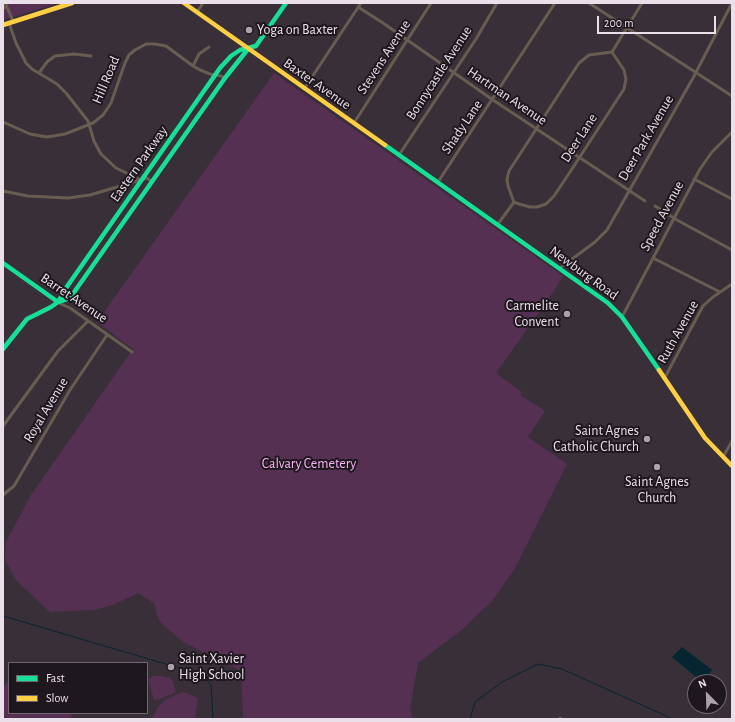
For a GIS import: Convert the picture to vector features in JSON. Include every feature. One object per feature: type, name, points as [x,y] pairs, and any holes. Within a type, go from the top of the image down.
[{"type":"main road","points":[[3,24],[72,3]]},
{"type":"main road","name":"Baxter Avenue","points":[[184,3],[438,182]]},
{"type":"main road","name":"Eastern Parkway","points":[[58,302],[66,288],[215,75],[231,56],[240,50],[248,49],[258,43],[286,3]]},
{"type":"main road","name":"Eastern Parkway","points":[[3,349],[27,319],[58,302],[70,298],[225,78],[248,49]]},
{"type":"main road","name":"Newburg Road","points":[[438,182],[604,300],[622,317],[705,438],[732,466]]},
{"type":"main road","name":"Barret Avenue","points":[[3,263],[58,302]]},
{"type":"street","points":[[197,12],[203,3]]},
{"type":"street","points":[[304,89],[361,3]]},
{"type":"street","name":"Stevens Avenue","points":[[354,123],[431,3]]},
{"type":"street","name":"Bonnycastle Avenue","points":[[399,155],[454,73],[496,3]]},
{"type":"street","name":"Shady Lane","points":[[438,182],[555,3]]},
{"type":"street","points":[[589,3],[732,96]]},
{"type":"street","points":[[498,224],[514,202],[508,186],[508,175],[513,165],[579,63],[589,55],[612,52],[642,3]]},
{"type":"street","name":"Deer Park Avenue","points":[[560,268],[595,242],[603,234],[693,78],[732,3]]},
{"type":"street","points":[[6,5],[18,46],[26,63],[32,70],[62,88],[90,124],[94,141],[101,154],[116,168],[141,180]]},
{"type":"street","name":"Hartman Avenue","points":[[358,8],[408,40],[536,129],[645,200]]},
{"type":"street","name":"Hill Road","points":[[3,122],[30,134],[47,137],[65,134],[90,124],[99,119],[111,103],[126,59],[139,47],[149,44],[166,46],[200,70],[225,78]]},
{"type":"street","points":[[193,66],[199,54],[209,46]]},
{"type":"street","name":"Deer Lane","points":[[514,202],[530,207],[537,207],[546,204],[554,196],[580,157],[624,89],[626,79],[624,70],[612,52]]},
{"type":"street","points":[[39,73],[47,62],[54,56],[74,54],[91,56]]},
{"type":"street","name":"Speed Avenue","points":[[622,317],[694,179],[706,160],[732,132]]},
{"type":"street","points":[[3,191],[28,196],[68,198],[90,195],[147,178],[152,182]]},
{"type":"street","points":[[694,179],[732,199]]},
{"type":"street","points":[[655,206],[732,250]]},
{"type":"street","points":[[653,258],[720,292]]},
{"type":"street","name":"Ruth Avenue","points":[[664,379],[703,306],[732,284]]},
{"type":"street","name":"Barret Avenue","points":[[58,302],[88,320],[132,352]]},
{"type":"street","points":[[3,426],[58,351],[88,320]]},
{"type":"street","name":"Royal Avenue","points":[[3,495],[14,486],[66,396],[107,334]]},
{"type":"street","points":[[723,457],[732,441]]},
{"type":"green space","points":[[8,3],[59,3],[3,20],[3,10]]},
{"type":"green space","name":"Calvary Cemetery","points":[[274,73],[563,276],[496,373],[522,392],[520,395],[545,411],[528,437],[567,464],[514,570],[492,601],[464,628],[418,663],[410,710],[413,719],[243,719],[241,671],[183,642],[163,625],[158,618],[154,603],[138,593],[113,605],[94,610],[50,612],[15,579],[5,559],[6,542],[31,495],[133,349],[97,322]]},
{"type":"green space","points":[[154,676],[170,678],[176,692],[154,700],[148,679]]},
{"type":"green space","points":[[8,681],[8,714],[72,714],[70,719],[7,719],[3,716],[3,688]]},
{"type":"green space","points":[[184,692],[198,698],[195,719],[152,719],[158,707],[167,699]]},
{"type":"water","points":[[682,647],[712,670],[709,674],[692,674],[672,657]]},
{"type":"waterway","points":[[3,616],[203,675],[211,685],[213,719]]},
{"type":"waterway","points":[[470,719],[475,702],[502,682],[538,664],[562,669],[673,719]]},
{"type":"traffic: fast","points":[[58,302],[66,288],[220,68],[231,56],[240,50],[256,46],[286,3]]},
{"type":"traffic: fast","points":[[3,349],[27,319],[58,302],[70,298],[225,78],[248,49]]},
{"type":"traffic: fast","points":[[385,145],[608,303],[622,317],[659,370]]},
{"type":"traffic: fast","points":[[3,263],[58,302]]},
{"type":"traffic: slow","points":[[3,25],[72,3]]},
{"type":"traffic: slow","points":[[184,3],[385,145]]},
{"type":"traffic: slow","points":[[659,370],[705,438],[732,466]]},
{"type":"place","name":"Yoga on Baxter","points":[[249,30]]},
{"type":"place","name":"Carmelite Convent","points":[[567,314]]},
{"type":"place","name":"Saint Agnes Catholic Church","points":[[647,439]]},
{"type":"place","name":"Saint Agnes Church","points":[[657,467]]},
{"type":"place","name":"Saint Xavier High School","points":[[171,667]]}]
